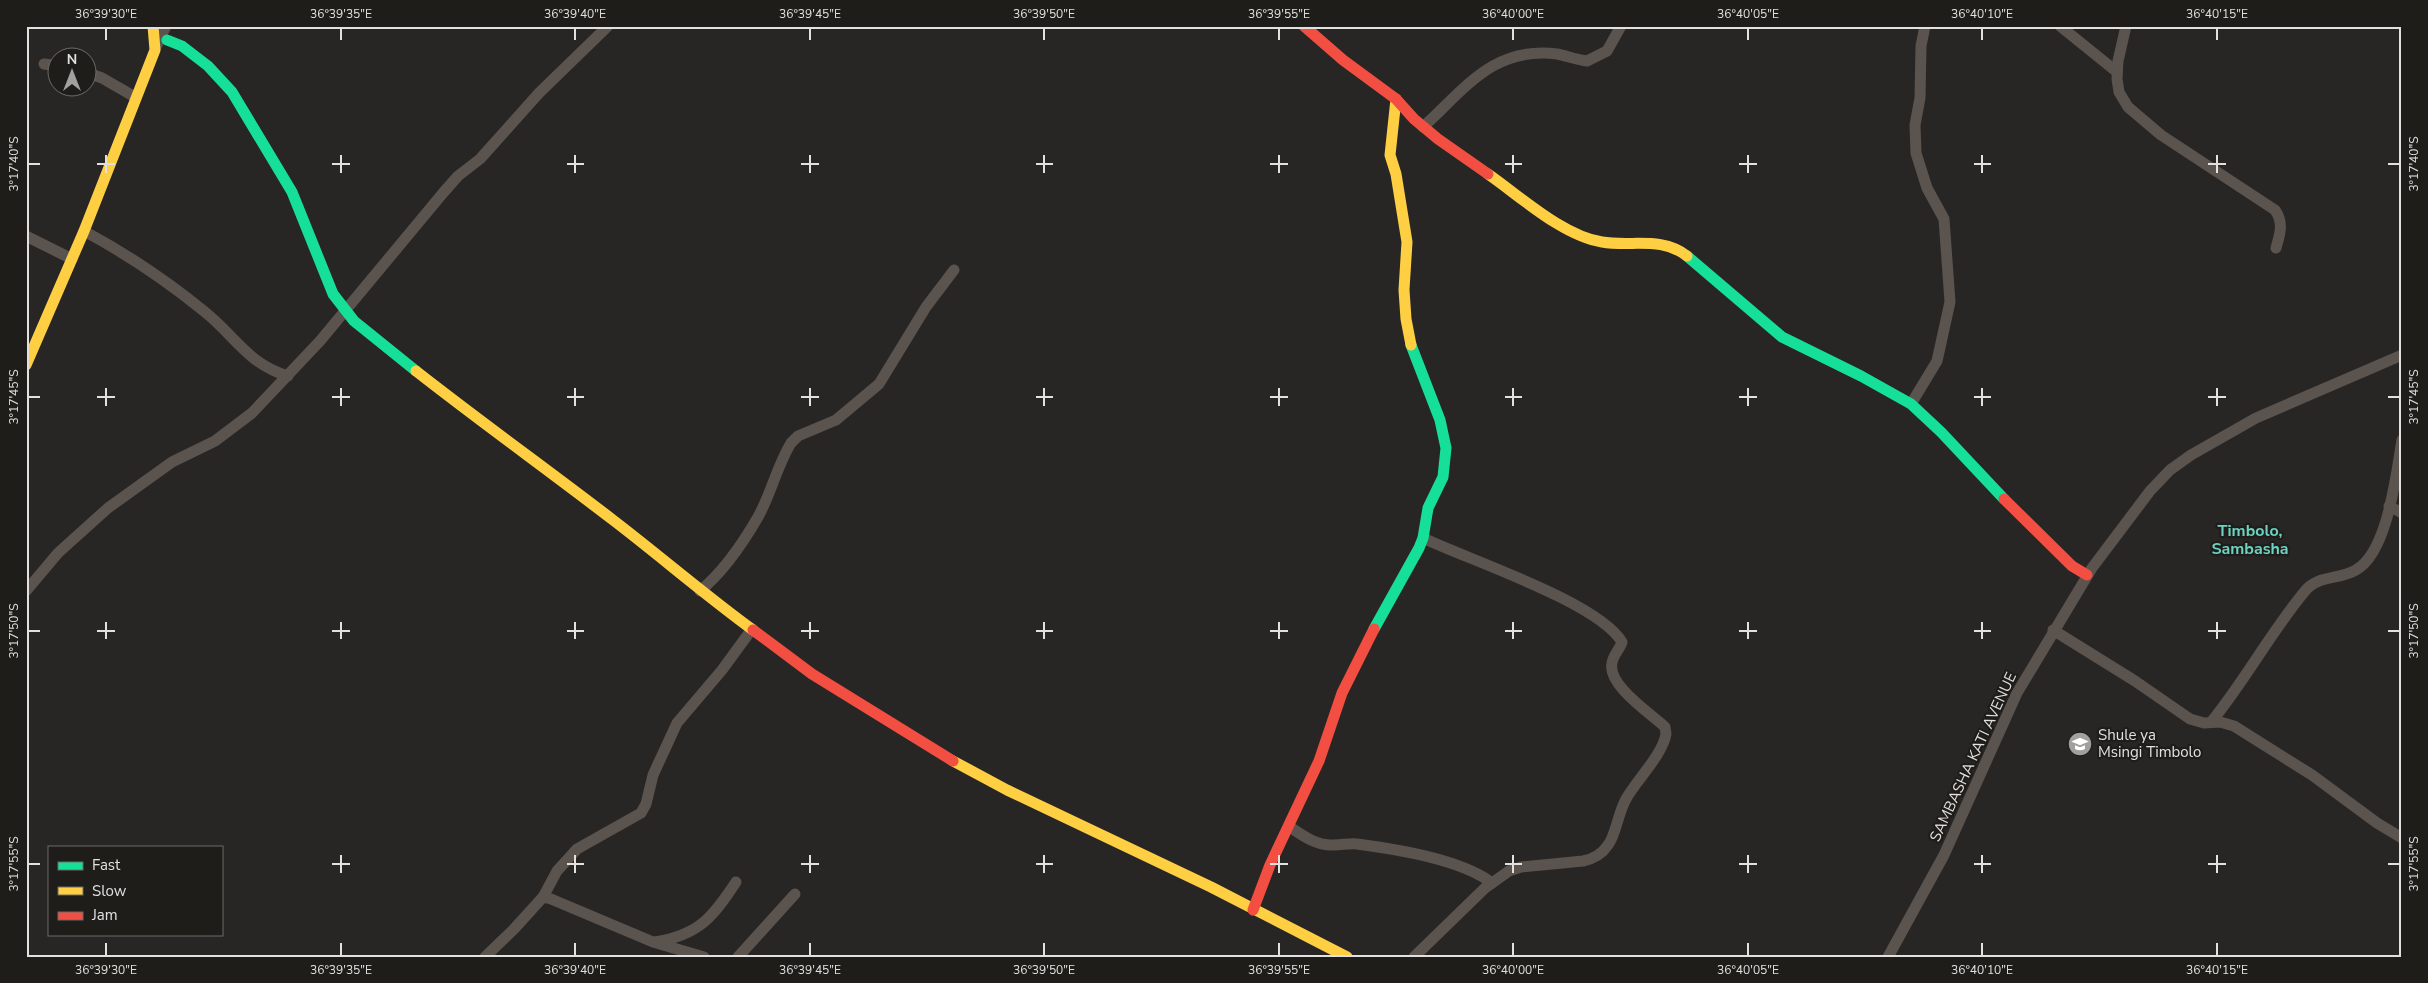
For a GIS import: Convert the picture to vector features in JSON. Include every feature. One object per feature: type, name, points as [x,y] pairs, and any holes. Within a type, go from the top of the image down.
[{"type":"street","points":[[153,26],[155,50]]},
{"type":"street","points":[[26,365],[84,231],[135,97],[166,26]]},
{"type":"street","points":[[26,592],[58,553],[83,528],[172,462],[230,432],[252,414],[346,312],[443,192],[458,176],[480,159],[539,93],[608,26]]},
{"type":"street","points":[[1304,26],[1343,60],[1396,99],[1423,127],[1457,153],[1578,235],[1602,242],[1656,243],[1680,250],[1710,273],[1745,307],[1782,337],[1861,376],[1911,404],[1935,426],[1978,473],[2072,566],[2087,575]]},
{"type":"street","points":[[1423,127],[1461,89],[1492,65],[1514,57],[1535,54],[1557,54],[1587,61],[1607,51],[1621,26]]},
{"type":"street","points":[[1911,404],[1937,360],[1950,302],[1944,219],[1927,188],[1916,152],[1915,125],[1920,98],[1920,46],[1925,26]]},
{"type":"street","points":[[2060,26],[2117,72]]},
{"type":"street","points":[[2126,26],[2117,72],[2119,92],[2128,107],[2161,135],[2275,210],[2280,217],[2281,230],[2276,248]]},
{"type":"street","points":[[167,40],[182,46],[200,60],[232,92],[292,192],[328,282],[346,312],[377,341],[508,443],[620,525],[700,591],[812,674],[932,750],[1007,790],[1202,883],[1347,957]]},
{"type":"street","points":[[44,64],[48,65]]},
{"type":"street","points":[[98,77],[135,97]]},
{"type":"street","points":[[1253,910],[1270,865],[1290,827],[1319,761],[1342,693],[1371,632],[1411,565],[1423,538],[1428,508],[1443,477],[1446,448],[1440,420],[1412,349],[1406,318],[1404,290],[1407,242],[1396,174],[1390,155],[1391,131],[1396,99]]},
{"type":"street","points":[[84,231],[129,256],[177,290],[217,322],[260,365],[288,376]]},
{"type":"street","points":[[26,236],[72,259]]},
{"type":"street","points":[[700,591],[711,582],[724,566],[758,517],[791,442],[798,436],[836,420],[879,384],[926,307],[954,270]]},
{"type":"street","name":"SAMBASHA KATI AVENUE","points":[[1888,957],[1944,855],[2004,718],[2053,630],[2087,575],[2150,491],[2170,470],[2190,456],[2256,418],[2402,355]]},
{"type":"street","points":[[2212,721],[2312,583],[2348,574],[2367,562],[2380,538],[2389,506],[2402,440]]},
{"type":"street","points":[[2389,506],[2402,513]]},
{"type":"street","points":[[1414,957],[1492,882],[1509,871],[1521,867],[1583,861],[1605,850],[1610,843],[1625,800],[1666,737],[1666,730],[1614,678],[1612,664],[1622,642],[1614,631],[1574,605],[1552,594],[1423,538]]},
{"type":"street","points":[[485,957],[514,929],[542,897],[557,871],[578,849],[641,813],[646,804],[654,774],[677,723],[722,670],[752,629]]},
{"type":"street","points":[[2053,630],[2135,681],[2190,719],[2204,724],[2212,721],[2234,726],[2312,775],[2377,823],[2402,838]]},
{"type":"street","points":[[1290,827],[1308,839],[1324,844],[1358,844],[1414,854],[1469,869],[1492,882]]},
{"type":"street","points":[[653,942],[678,937],[698,928],[709,919],[736,882]]},
{"type":"street","points":[[738,957],[795,894]]},
{"type":"street","points":[[542,897],[612,922],[653,942],[704,957]]},
{"type":"traffic: fast","points":[[167,40],[182,46],[208,66],[232,92],[292,192],[333,294],[354,321],[416,371]]},
{"type":"traffic: fast","points":[[1687,256],[1782,337],[1861,376],[1911,404],[1941,432],[2004,499]]},
{"type":"traffic: fast","points":[[1374,629],[1419,548],[1423,538],[1428,508],[1443,477],[1446,448],[1440,420],[1411,345]]},
{"type":"traffic: slow","points":[[26,365],[84,231],[155,50],[153,26]]},
{"type":"traffic: slow","points":[[1396,99],[1390,155],[1396,174],[1407,242],[1404,290],[1406,319],[1411,345]]},
{"type":"traffic: slow","points":[[1488,174],[1557,224],[1572,232],[1602,242],[1646,243],[1667,246],[1687,256]]},
{"type":"traffic: slow","points":[[416,371],[613,520],[753,630]]},
{"type":"traffic: slow","points":[[953,761],[1007,790],[1211,887],[1347,957]]},
{"type":"traffic: jam","points":[[1304,26],[1343,60],[1396,99],[1414,119],[1438,139],[1488,174]]},
{"type":"traffic: jam","points":[[2004,499],[2072,566],[2087,575]]},
{"type":"traffic: jam","points":[[1253,910],[1270,865],[1319,761],[1342,693],[1374,629]]},
{"type":"traffic: jam","points":[[753,630],[812,674],[953,761]]},
{"type":"place","name":"Shule ya Msingi Timbolo","points":[[2080,744]]},
{"type":"district","name":"Timbolo, Sambasha","points":[[2250,539]]}]
